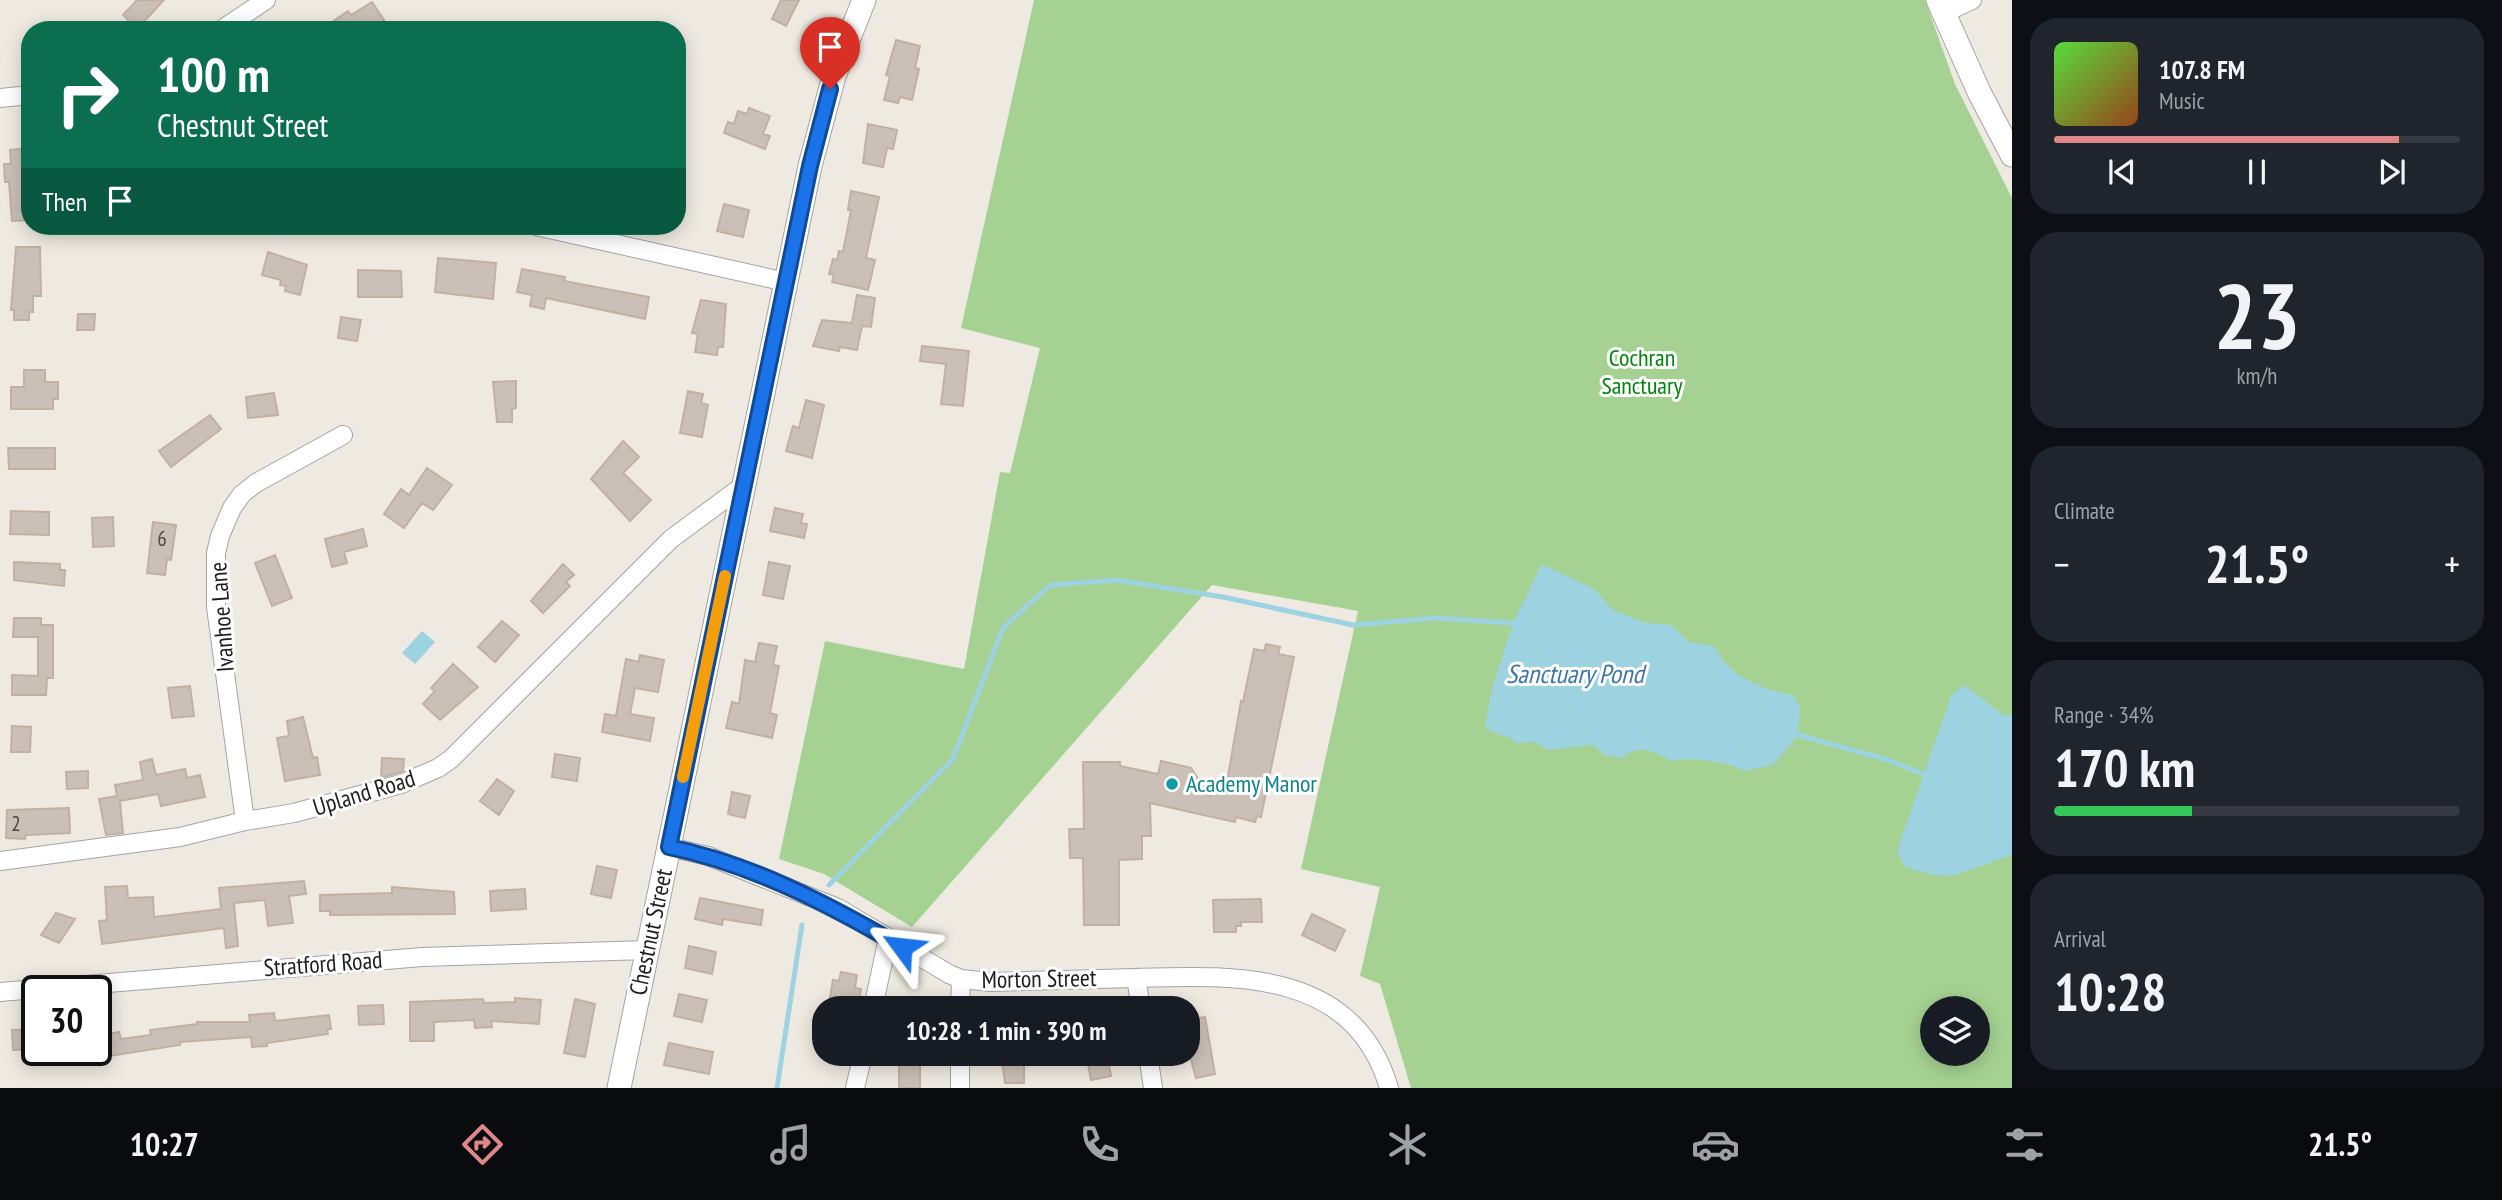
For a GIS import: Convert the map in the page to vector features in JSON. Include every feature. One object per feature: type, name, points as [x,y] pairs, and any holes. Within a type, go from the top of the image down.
[{"type":"street","points":[[234,21],[266,0]]},
{"type":"street","name":"Chestnut Street","points":[[619,1088],[786,282],[826,103],[864,0]]},
{"type":"street","points":[[1972,0],[1941,7],[1984,104],[2012,155]]},
{"type":"street","points":[[0,98],[21,96]]},
{"type":"street","points":[[576,235],[786,282]]},
{"type":"street","name":"Ivanhoe Lane","points":[[245,821],[216,607],[218,545],[225,522],[242,494],[256,483],[343,435]]},
{"type":"street","name":"Upland Road","points":[[0,860],[180,837],[334,803],[401,784],[438,768],[538,673],[671,538],[744,485]]},
{"type":"street","name":"Morton Street","points":[[669,847],[708,856],[838,908],[961,979],[991,982],[1244,977],[1293,988],[1314,997],[1346,1017],[1374,1052],[1389,1088]]},
{"type":"street","points":[[876,996],[888,938]]},
{"type":"street","name":"Stratford Road","points":[[0,992],[340,962],[647,950]]},
{"type":"street","points":[[1136,978],[1139,996]]},
{"type":"street","points":[[960,996],[961,979]]},
{"type":"street","points":[[855,1088],[860,1066]]},
{"type":"street","points":[[960,1066],[960,1088]]},
{"type":"street","points":[[1150,1066],[1153,1088]]},
{"type":"green space","name":"Cochran Sanctuary","points":[[1034,0],[1925,0],[1955,84],[2012,198],[2012,1088],[1411,1088],[1380,984],[1360,976],[1380,887],[1301,869],[1358,611],[1212,585],[912,927],[824,874],[779,859],[825,641],[964,669],[1000,472],[1010,473],[1040,348],[961,328]]},
{"type":"water","name":"Sanctuary Pond","points":[[1542,564],[1594,589],[1613,610],[1646,623],[1671,625],[1689,642],[1715,646],[1728,666],[1747,680],[1793,695],[1800,708],[1798,735],[1773,765],[1744,771],[1709,761],[1672,761],[1646,750],[1635,751],[1621,758],[1604,755],[1594,745],[1548,750],[1532,741],[1519,744],[1485,727],[1492,689],[1513,623]]},
{"type":"water","points":[[422,631],[435,642],[415,664],[402,653]]},
{"type":"water","points":[[1964,685],[2005,716],[2012,714],[2012,855],[1952,876],[1935,875],[1905,867],[1898,854],[1951,696]]},
{"type":"building","points":[[137,0],[164,0],[144,21],[129,21],[123,15]]},
{"type":"building","points":[[781,0],[799,0],[786,26],[772,19]]},
{"type":"building","points":[[372,2],[384,20],[333,21],[348,11],[351,15]]},
{"type":"building","points":[[896,40],[920,46],[915,68],[919,69],[912,100],[900,97],[898,103],[884,100],[890,76],[886,75]]},
{"type":"building","points":[[749,108],[770,116],[763,134],[770,136],[765,149],[724,133],[728,122],[734,124],[738,111],[747,114]]},
{"type":"building","points":[[868,124],[897,130],[893,149],[887,148],[883,167],[863,163]]},
{"type":"building","points":[[21,149],[21,220],[12,221],[9,182],[5,182],[4,164],[11,164],[10,150]]},
{"type":"building","points":[[851,191],[879,197],[866,258],[875,260],[868,290],[832,282],[834,275],[829,274],[833,259],[837,260],[839,251],[843,252],[851,210],[848,210]]},
{"type":"building","points":[[724,204],[749,210],[743,237],[717,231]]},
{"type":"building","points":[[16,247],[40,247],[41,296],[33,296],[33,312],[29,312],[29,320],[14,320],[14,310],[11,310]]},
{"type":"building","points":[[268,252],[307,265],[300,295],[285,291],[286,286],[280,285],[281,280],[262,275]]},
{"type":"building","points":[[438,258],[496,263],[493,299],[435,292]]},
{"type":"building","points":[[522,269],[565,277],[564,281],[649,297],[645,319],[546,298],[544,309],[530,306],[532,295],[517,292]]},
{"type":"building","points":[[358,270],[401,271],[402,297],[358,297]]},
{"type":"building","points":[[857,295],[875,298],[871,327],[862,326],[857,350],[840,347],[839,351],[813,346],[822,320],[852,323]]},
{"type":"building","points":[[701,300],[726,304],[723,347],[718,347],[717,355],[695,352],[698,334],[692,333]]},
{"type":"building","points":[[78,314],[95,314],[94,330],[77,330]]},
{"type":"building","points":[[341,317],[361,320],[357,341],[338,338]]},
{"type":"building","points":[[922,346],[969,351],[963,406],[941,404],[946,364],[920,361]]},
{"type":"building","points":[[24,370],[45,370],[45,382],[58,382],[58,399],[53,399],[53,409],[11,409],[11,387],[24,387]]},
{"type":"building","points":[[516,381],[516,408],[512,409],[512,422],[497,422],[493,382]]},
{"type":"building","points":[[688,391],[703,394],[701,403],[708,405],[702,437],[680,433]]},
{"type":"building","points":[[274,393],[278,415],[248,418],[246,397]]},
{"type":"building","points":[[806,400],[824,405],[812,458],[786,451],[793,426],[799,428]]},
{"type":"building","points":[[210,415],[221,429],[171,467],[159,451]]},
{"type":"building","points":[[623,441],[639,457],[623,473],[651,500],[630,521],[591,479]]},
{"type":"building","points":[[8,448],[55,448],[55,469],[9,469]]},
{"type":"building","points":[[427,468],[452,485],[433,510],[422,503],[404,528],[384,514],[401,489],[409,495]]},
{"type":"building","points":[[775,508],[803,514],[801,523],[807,524],[804,538],[770,531]]},
{"type":"building","points":[[11,511],[49,512],[49,535],[10,534]]},
{"type":"building","points":[[113,517],[114,546],[93,547],[92,518]]},
{"type":"building","points":[[153,522],[176,525],[171,560],[167,559],[165,575],[147,573]]},
{"type":"building","points":[[363,529],[367,546],[344,552],[347,563],[332,567],[325,539]]},
{"type":"building","points":[[275,555],[292,598],[272,606],[255,563]]},
{"type":"building","points":[[14,562],[60,564],[60,570],[65,570],[64,586],[14,580]]},
{"type":"building","points":[[769,562],[790,566],[783,599],[763,595]]},
{"type":"building","points":[[563,564],[574,575],[566,582],[570,586],[543,613],[531,601]]},
{"type":"building","points":[[14,618],[41,618],[41,625],[53,625],[53,678],[47,678],[46,695],[12,695],[12,675],[38,676],[38,637],[13,637]]},
{"type":"building","points":[[502,621],[519,635],[495,662],[478,647]]},
{"type":"building","points":[[759,643],[777,646],[773,665],[779,666],[770,713],[777,715],[772,738],[726,728],[732,702],[739,704],[745,660],[755,662]]},
{"type":"building","name":"Academy Manor","points":[[1266,644],[1280,647],[1278,654],[1294,657],[1261,817],[1257,816],[1255,822],[1236,817],[1235,822],[1150,803],[1151,836],[1142,836],[1142,859],[1119,860],[1119,925],[1084,925],[1083,858],[1070,858],[1069,829],[1084,829],[1083,762],[1120,762],[1120,766],[1158,774],[1161,761],[1191,768],[1210,797],[1214,779],[1227,782],[1241,701],[1243,702],[1254,649],[1264,651]]},
{"type":"building","points":[[640,655],[664,660],[658,692],[635,688],[630,714],[654,718],[650,741],[602,732],[605,714],[616,716],[626,659],[639,662]]},
{"type":"building","points":[[453,664],[478,687],[440,720],[423,704],[435,691],[431,688]]},
{"type":"building","points":[[190,686],[194,716],[172,718],[168,688]]},
{"type":"building","points":[[303,717],[313,758],[317,757],[320,775],[285,781],[277,738],[289,736],[287,721]]},
{"type":"building","points":[[12,726],[31,727],[30,752],[11,752]]},
{"type":"building","points":[[555,754],[580,758],[577,781],[552,777]]},
{"type":"building","points":[[382,758],[404,759],[403,771],[381,778]]},
{"type":"building","points":[[152,759],[156,775],[185,769],[187,778],[200,775],[205,797],[161,806],[158,794],[120,801],[123,833],[106,835],[99,799],[117,796],[115,785],[143,780],[140,762]]},
{"type":"building","points":[[88,771],[88,788],[67,789],[66,772]]},
{"type":"building","points":[[497,779],[514,791],[499,815],[480,801]]},
{"type":"building","points":[[732,792],[750,796],[745,818],[728,814]]},
{"type":"building","points":[[69,808],[70,833],[26,835],[25,839],[6,838],[7,810]]},
{"type":"building","points":[[597,866],[617,870],[611,898],[591,894]]},
{"type":"building","points":[[304,881],[306,894],[289,896],[293,923],[268,926],[265,900],[234,903],[238,946],[226,948],[224,928],[102,944],[99,921],[107,920],[105,887],[127,886],[128,898],[153,897],[154,917],[221,909],[219,888]]},
{"type":"building","points":[[392,887],[454,892],[455,914],[330,915],[330,911],[320,911],[320,895],[392,893]]},
{"type":"building","points":[[525,889],[526,909],[491,911],[490,891]]},
{"type":"building","points":[[700,898],[763,910],[761,925],[723,919],[722,925],[695,919]]},
{"type":"building","points":[[1261,899],[1262,922],[1241,922],[1241,926],[1236,926],[1236,932],[1214,932],[1213,900]]},
{"type":"building","points":[[56,913],[75,919],[59,943],[41,935]]},
{"type":"building","points":[[1312,914],[1345,930],[1335,951],[1302,935]]},
{"type":"building","points":[[689,946],[716,952],[712,974],[685,968]]},
{"type":"building","points":[[841,972],[857,975],[855,988],[861,989],[860,996],[830,996],[833,980],[839,981]]},
{"type":"building","points":[[679,994],[707,1000],[702,1022],[674,1016]]},
{"type":"building","points":[[515,998],[541,1000],[539,1024],[491,1021],[492,1027],[475,1028],[474,1020],[434,1022],[434,1041],[410,1041],[410,1002],[483,999],[484,1003],[515,1002]]},
{"type":"building","points":[[575,999],[595,1004],[585,1057],[564,1053]]},
{"type":"building","points":[[383,1005],[384,1024],[359,1025],[358,1006]]},
{"type":"building","points":[[274,1013],[275,1021],[329,1015],[331,1029],[327,1029],[328,1034],[267,1043],[267,1046],[252,1047],[251,1037],[180,1042],[180,1045],[112,1056],[112,1033],[119,1032],[121,1039],[151,1035],[150,1030],[197,1022],[250,1022],[249,1015]]},
{"type":"building","points":[[1205,1017],[1215,1074],[1196,1078],[1193,1066],[1200,1066],[1200,1018]]},
{"type":"building","points":[[12,1030],[21,1030],[21,1050],[13,1050]]},
{"type":"building","points":[[669,1043],[713,1052],[709,1074],[664,1065]]},
{"type":"building","points":[[899,1066],[920,1066],[920,1088],[899,1088]]},
{"type":"building","points":[[1003,1066],[1024,1066],[1024,1083],[1005,1083]]},
{"type":"building","points":[[1088,1066],[1109,1066],[1111,1076],[1091,1080]]},
{"type":"waterway","points":[[829,885],[953,759],[1003,628],[1050,585],[1117,580],[1223,597],[1353,625],[1436,618],[1513,623]]},
{"type":"waterway","points":[[1798,735],[1885,759],[1923,774]]},
{"type":"waterway","points":[[777,1088],[802,925]]},
{"type":"slow traffic","points":[[683,777],[725,576]]},
{"type":"place","name":"Academy Manor","points":[[1172,784]]},
{"type":"route","points":[[830,89],[810,166],[669,847],[708,856],[838,908],[902,947]]}]
